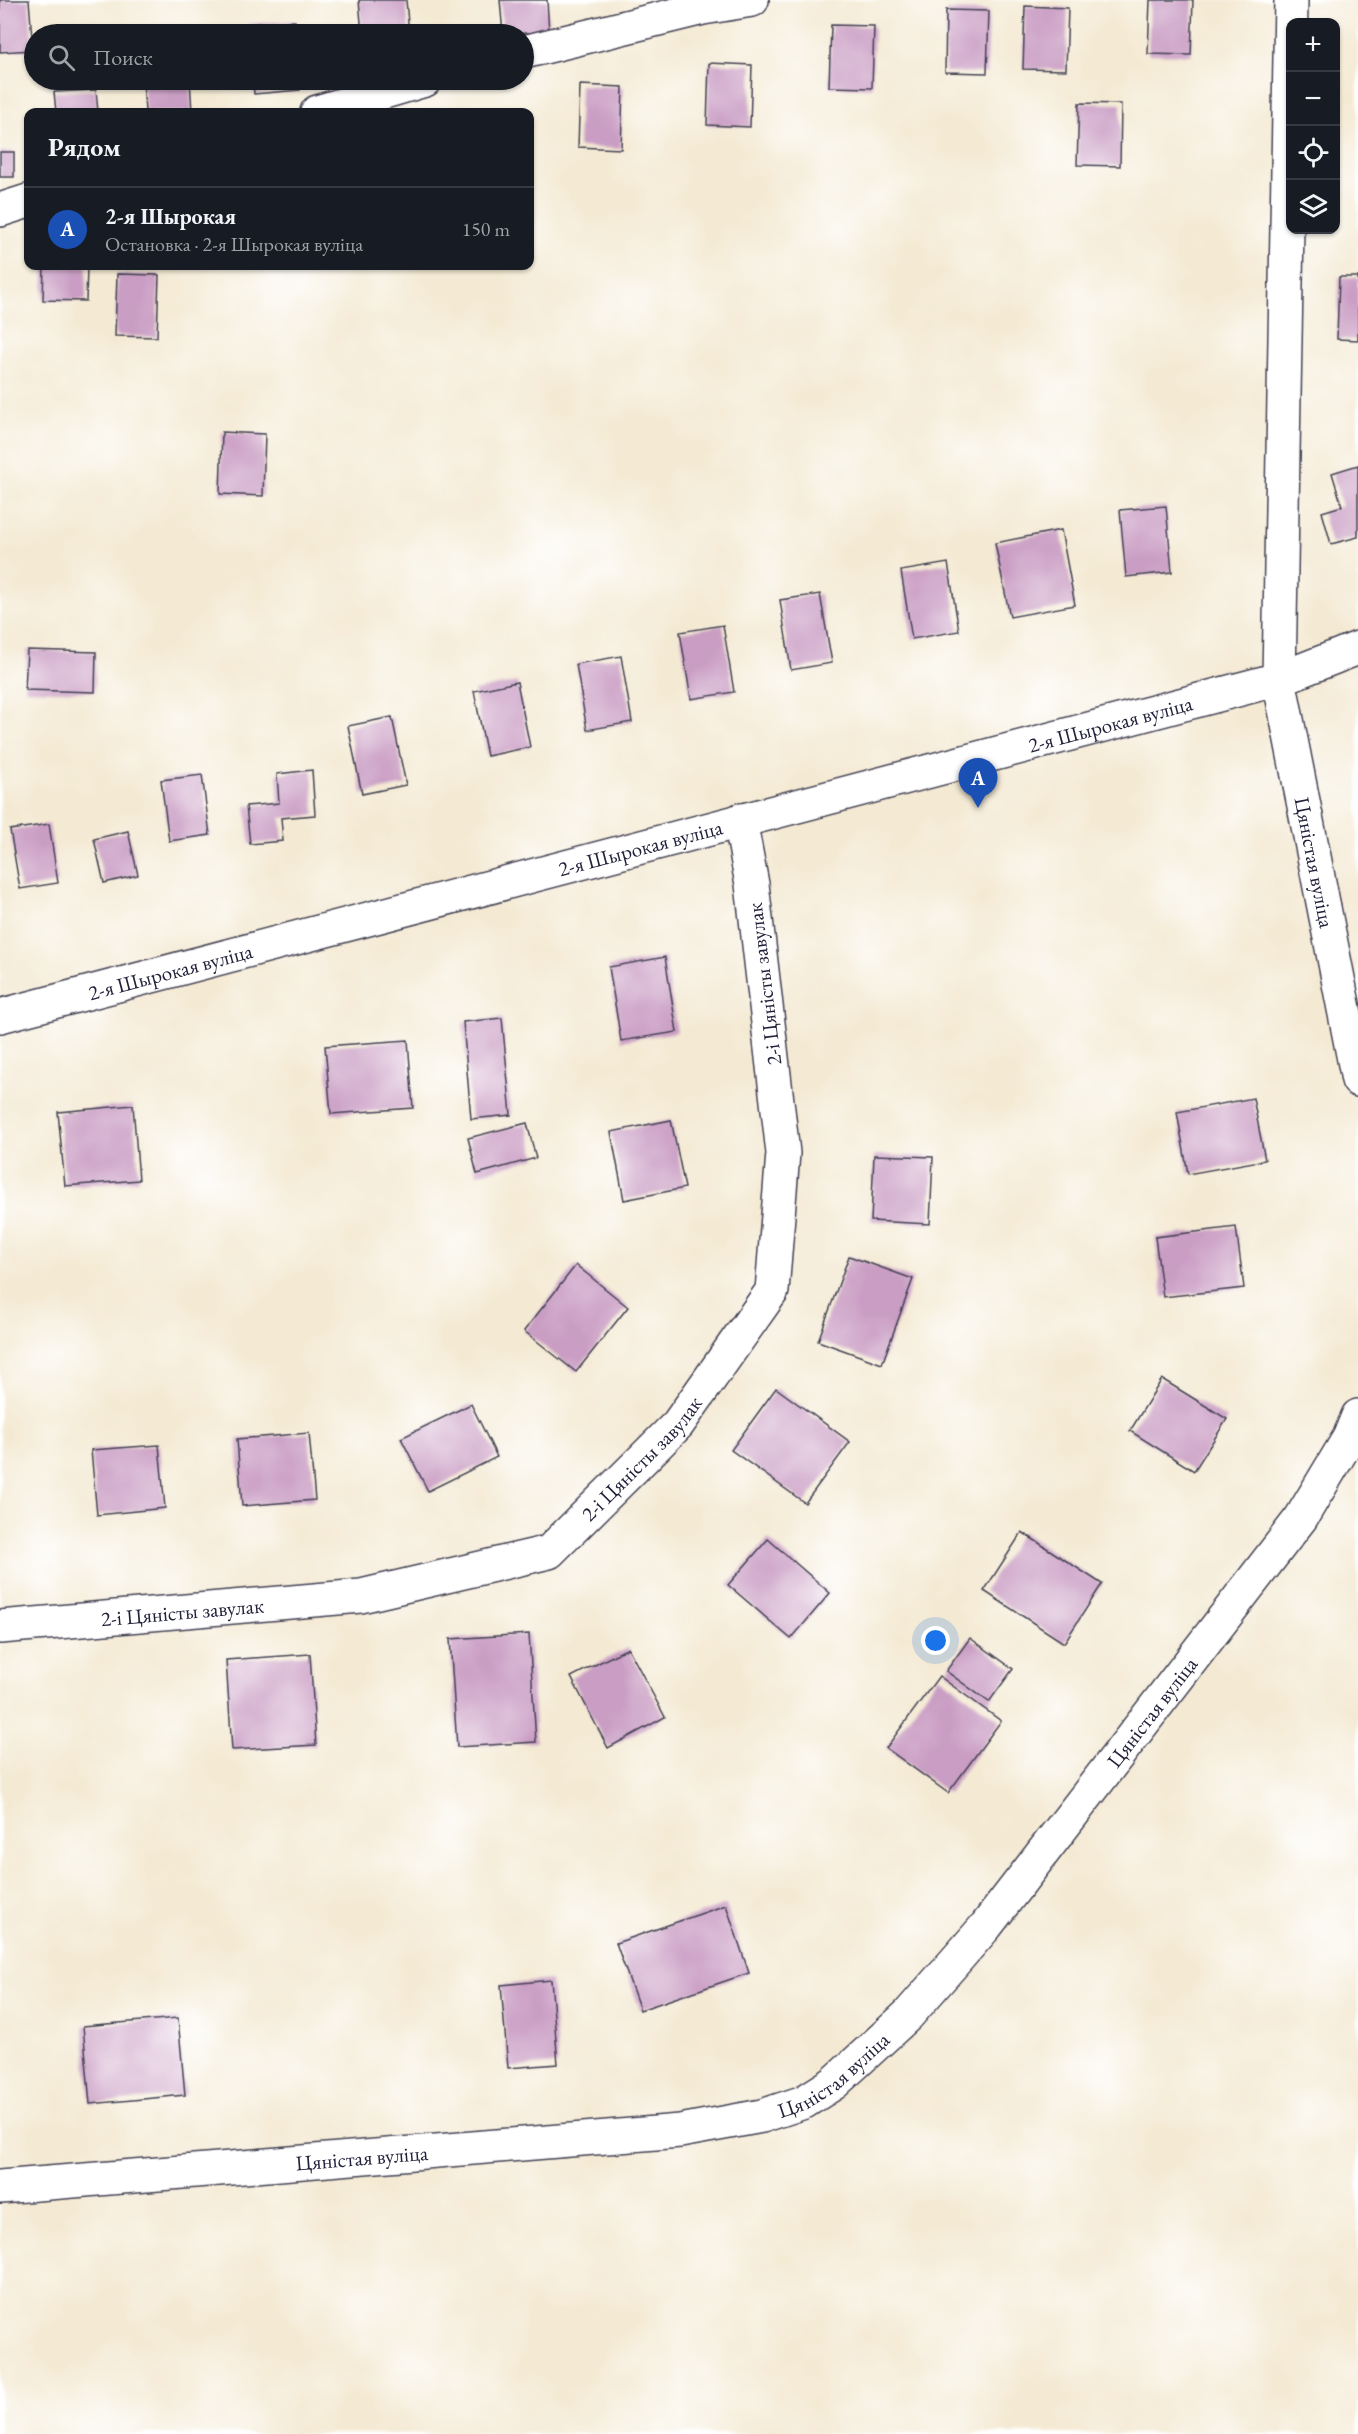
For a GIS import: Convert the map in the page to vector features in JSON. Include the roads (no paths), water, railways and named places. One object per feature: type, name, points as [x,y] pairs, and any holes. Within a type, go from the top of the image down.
[{"type":"street","points":[[534,50],[703,8],[752,0]]},
{"type":"street","name":"Цяністая вуліца","points":[[1291,0],[1279,679],[1358,1072]]},
{"type":"street","points":[[330,108],[391,90]]},
{"type":"street","points":[[0,210],[24,202]]},
{"type":"street","name":"2-я Шырокая вуліца","points":[[0,1016],[1279,679],[1358,648]]},
{"type":"street","name":"2-і Цяністы завулак","points":[[0,1627],[361,1596],[549,1552],[678,1424],[772,1291],[783,1153],[752,884],[740,820]]},
{"type":"street","name":"Цяністая вуліца","points":[[0,2187],[680,2131],[762,2116],[804,2102],[834,2083],[908,2015],[986,1926],[1301,1518],[1349,1438],[1358,1416]]},
{"type":"place","name":"2-я Шырокая","points":[[978,808]]}]
